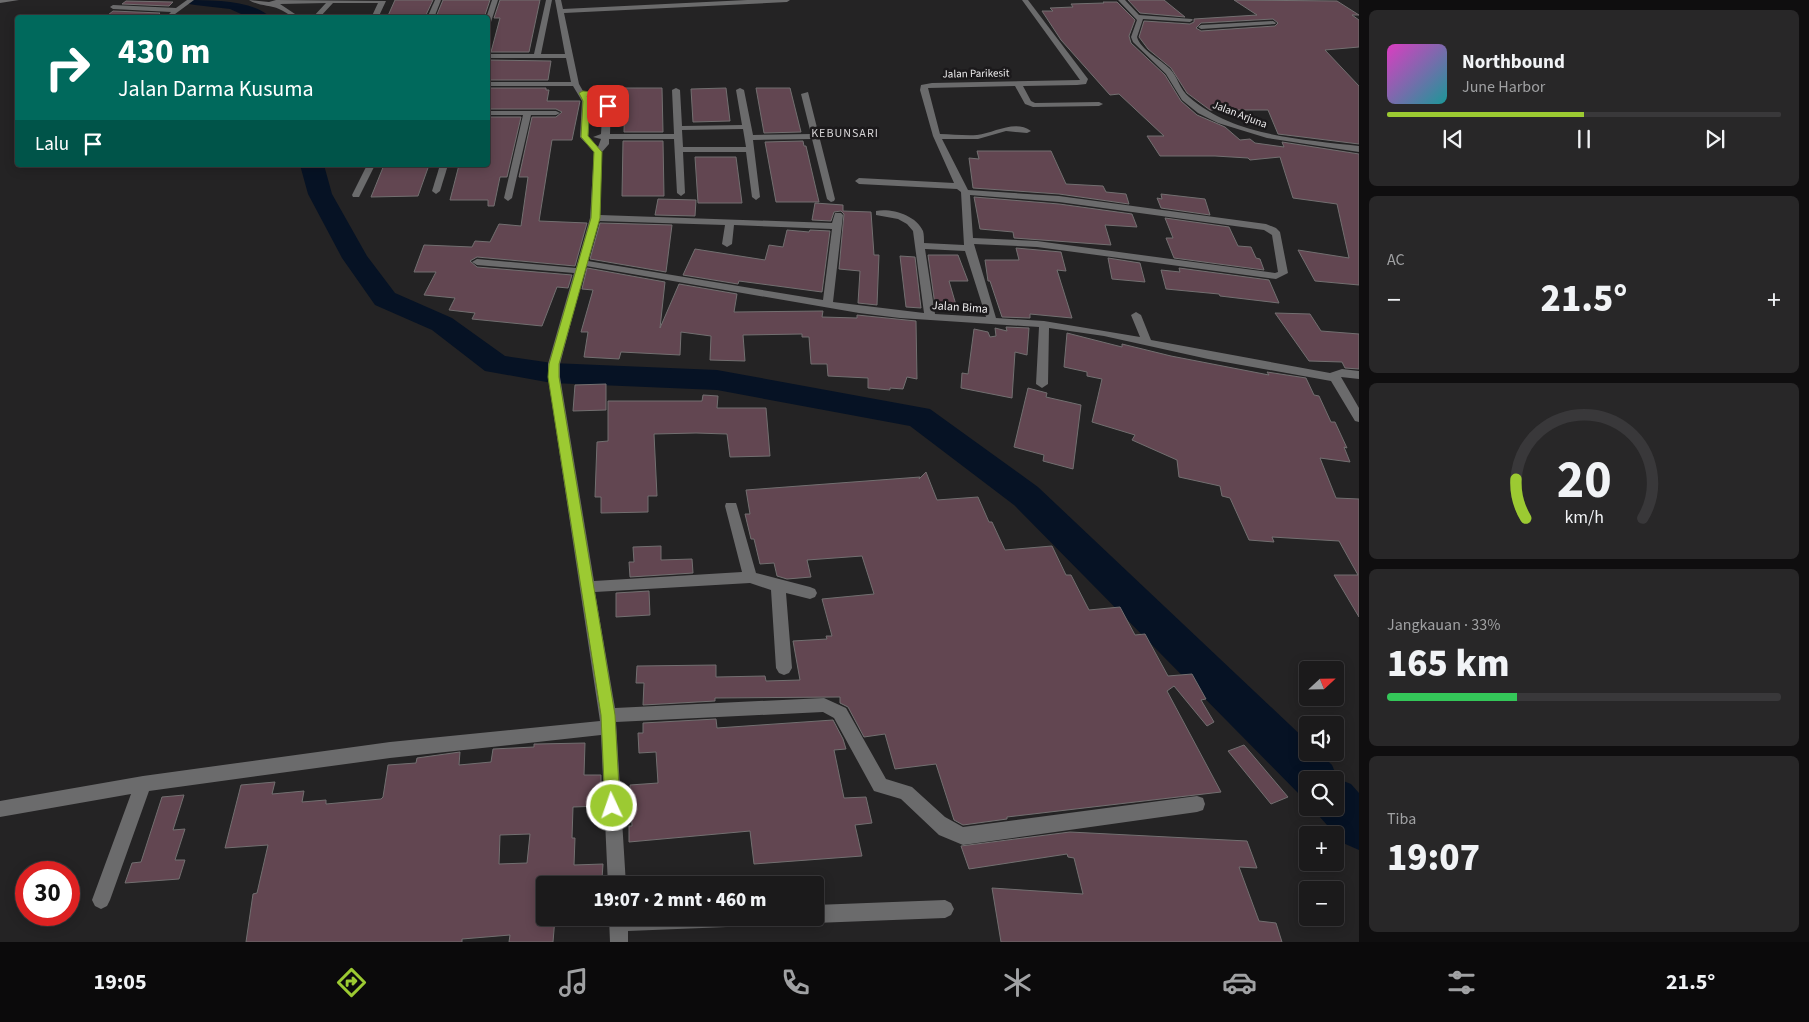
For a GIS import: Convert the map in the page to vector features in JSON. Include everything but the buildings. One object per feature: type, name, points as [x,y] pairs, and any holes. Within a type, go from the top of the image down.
[{"type":"street","points":[[0,1],[16,0]]},
{"type":"street","points":[[252,0],[276,4],[383,0],[376,15]]},
{"type":"street","points":[[431,15],[438,0]]},
{"type":"street","points":[[490,16],[495,0]]},
{"type":"street","points":[[537,56],[550,0]]},
{"type":"street","points":[[558,0],[575,84],[583,93],[586,101],[587,141],[602,144],[679,139],[747,127]]},
{"type":"street","points":[[560,11],[787,0]]},
{"type":"street","name":"Jalan Parikesit","points":[[992,321],[969,245],[963,189],[937,136],[924,87],[932,85],[1076,83],[1084,80],[1025,0]]},
{"type":"street","points":[[1121,0],[1138,17],[1190,20]]},
{"type":"street","points":[[170,15],[189,2]]},
{"type":"street","points":[[318,15],[330,2]]},
{"type":"street","points":[[276,4],[293,15]]},
{"type":"street","points":[[113,7],[178,10]]},
{"type":"street","name":"Jalan Arjuna","points":[[1138,17],[1140,24],[1134,37],[1135,42],[1170,73],[1184,98],[1203,112],[1237,127],[1260,134],[1359,149]]},
{"type":"street","points":[[1201,27],[1274,22]]},
{"type":"street","points":[[490,56],[570,56]]},
{"type":"street","points":[[490,84],[575,84]]},
{"type":"street","points":[[1018,84],[1028,102],[1033,104],[1100,104]]},
{"type":"street","points":[[676,90],[681,193]]},
{"type":"street","points":[[740,90],[749,138],[756,197]]},
{"type":"street","points":[[583,93],[602,96],[607,101],[596,218],[554,371],[608,721],[616,876]]},
{"type":"street","points":[[805,94],[832,199]]},
{"type":"street","points":[[490,113],[556,113]]},
{"type":"street","points":[[508,198],[528,113]]},
{"type":"street","points":[[937,136],[978,137],[1006,129],[1027,131]]},
{"type":"street","points":[[749,138],[815,136]]},
{"type":"street","points":[[679,139],[750,150]]},
{"type":"street","points":[[356,195],[370,167]]},
{"type":"street","points":[[436,191],[443,167]]},
{"type":"street","points":[[859,181],[1017,194],[1266,227],[1277,234],[1283,273],[1276,276],[1037,244],[920,246]]},
{"type":"street","points":[[880,213],[906,218],[918,231],[930,317]]},
{"type":"street","points":[[828,306],[838,215]]},
{"type":"street","points":[[596,218],[836,226]]},
{"type":"street","points":[[727,244],[730,222]]},
{"type":"street","name":"Jalan Bima","points":[[477,262],[581,267],[703,282],[828,306],[930,317],[1044,324],[1104,333],[1335,378]]},
{"type":"street","points":[[1136,315],[1147,342]]},
{"type":"street","points":[[1042,384],[1044,324]]},
{"type":"street","points":[[1359,374],[1342,372],[1335,375],[1359,418]]},
{"type":"street","points":[[732,506],[750,578]]},
{"type":"street","points":[[586,588],[750,578],[810,593]]},
{"type":"street","points":[[778,586],[784,668]]},
{"type":"street","points":[[0,809],[143,784],[608,721],[824,705],[840,713],[880,785],[907,794],[950,833],[963,836],[1197,804]]},
{"type":"street","points":[[101,900],[143,784]]},
{"type":"street","points":[[824,914],[945,909]]},
{"type":"street","points":[[618,926],[619,942]]},
{"type":"waterway","points":[[195,0],[221,2],[239,6],[258,15]]},
{"type":"waterway","points":[[313,167],[320,194],[355,258],[385,299],[442,324],[496,364],[552,373],[717,380],[919,417],[1026,496],[1307,771]]},
{"type":"waterway","points":[[1344,810],[1359,827]]},
{"type":"district","name":"KEBUNSARI","points":[[845,133]]},
{"type":"route","points":[[608,106],[607,101],[602,96],[583,93],[586,98],[584,137],[598,152],[596,218],[554,364],[554,377],[570,488],[608,715],[612,806]]}]
